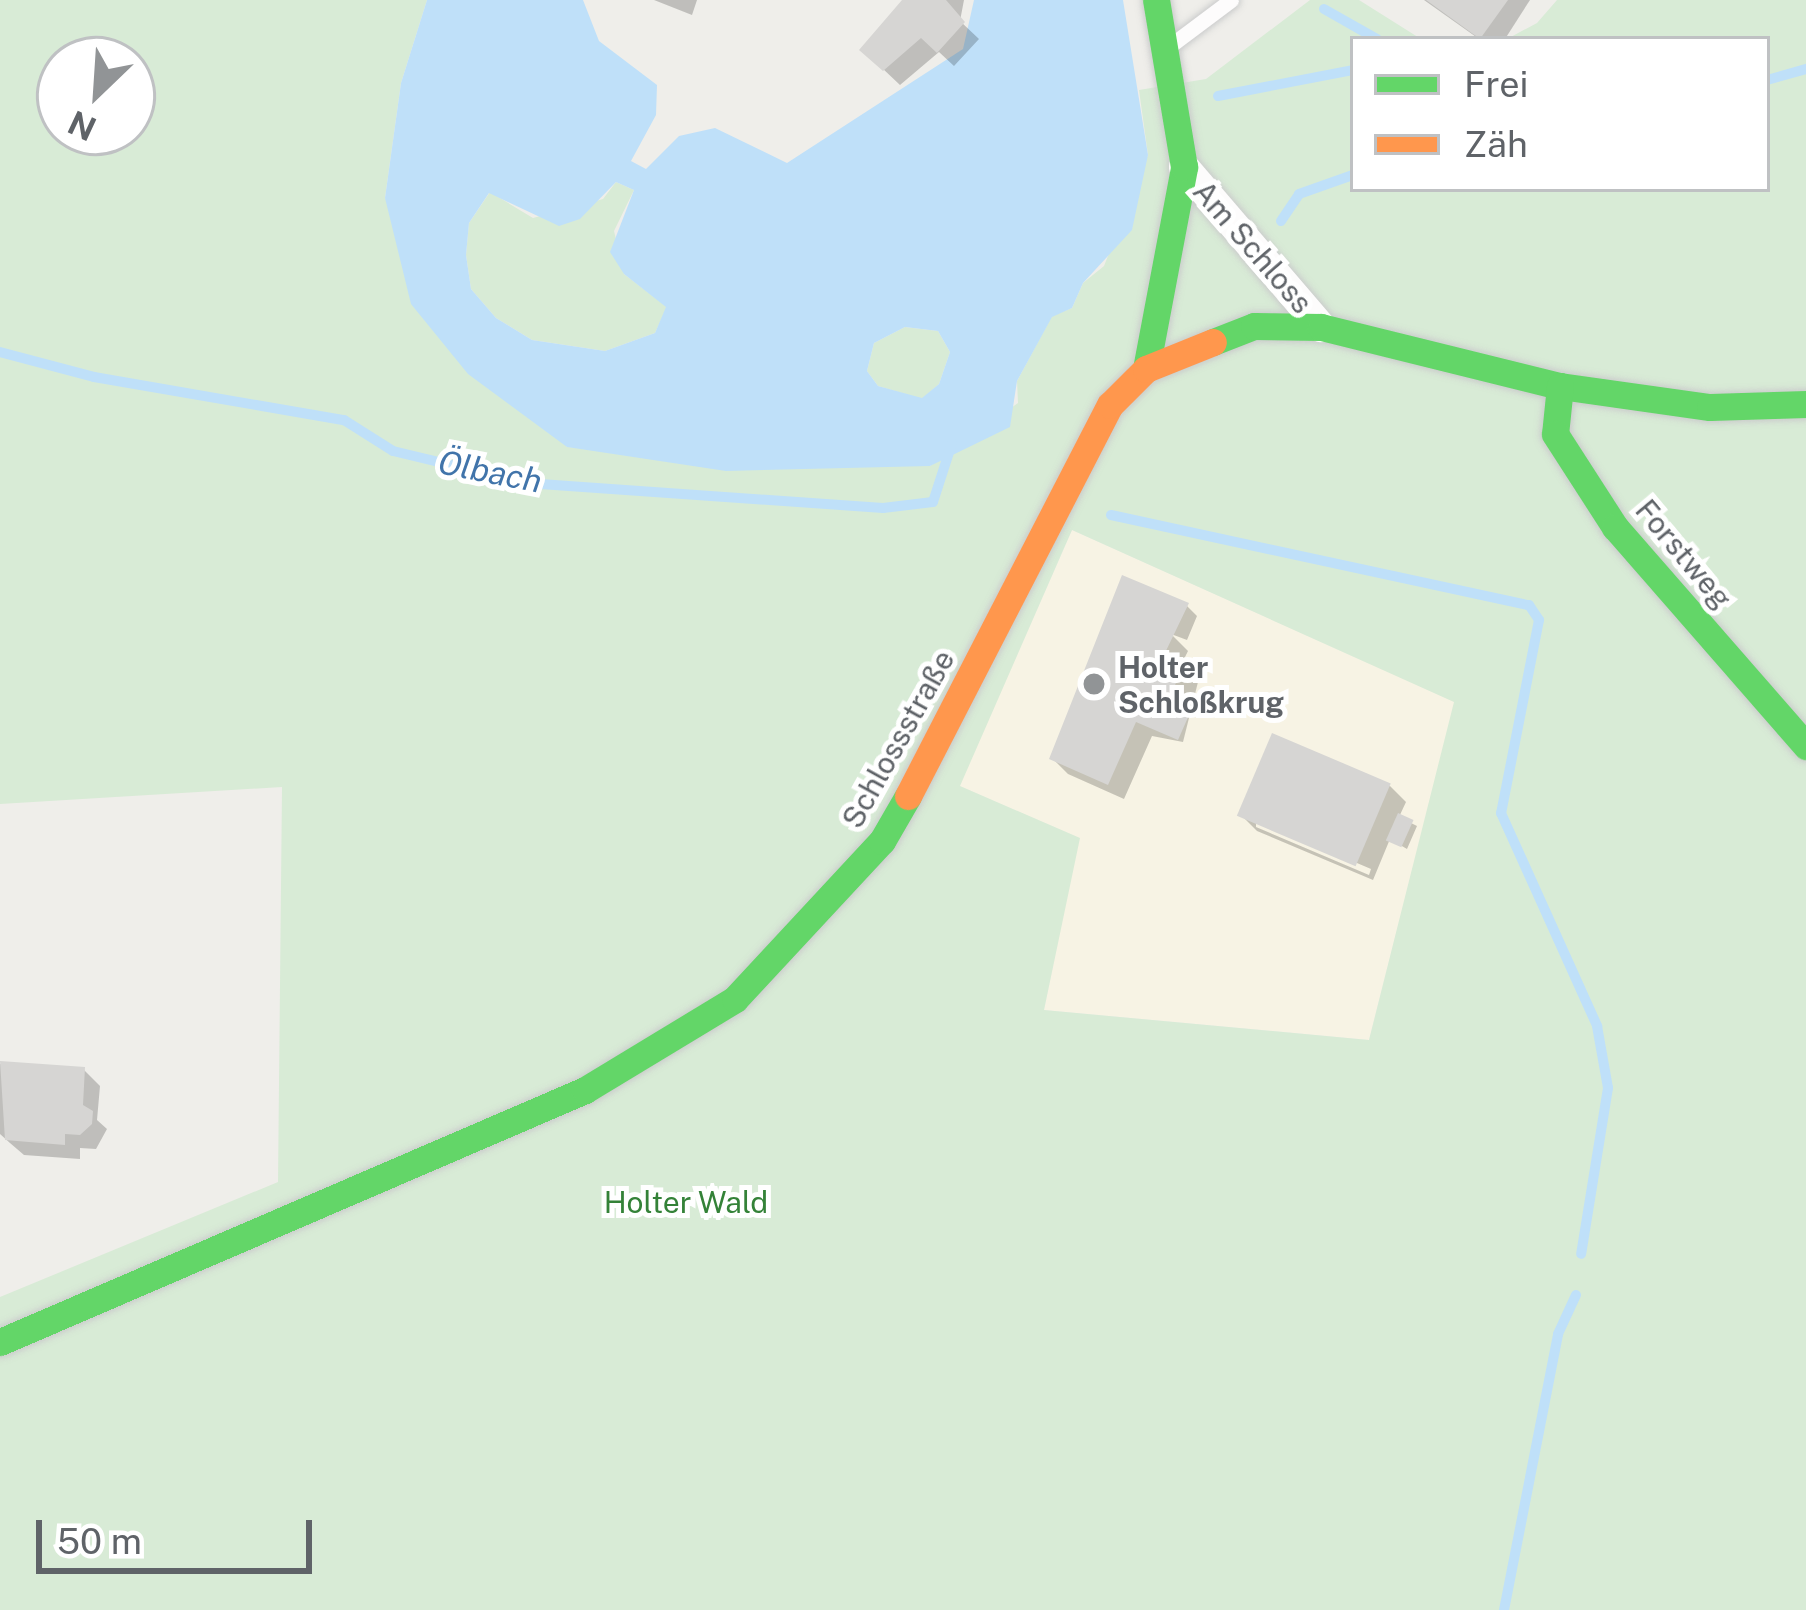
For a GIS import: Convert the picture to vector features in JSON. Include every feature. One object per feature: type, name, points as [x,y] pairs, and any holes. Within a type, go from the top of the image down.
[{"type":"main road","name":"Am Schloss","points":[[1146,369],[1184,167],[1168,47],[1156,0]]},
{"type":"main road","name":"Schlossstraße","points":[[0,1342],[585,1090],[734,999],[882,841],[944,736],[1062,486],[1110,405],[1146,369],[1254,326],[1321,327],[1560,386],[1710,406],[1806,404]]},
{"type":"main road","name":"Forstweg","points":[[1560,386],[1555,434],[1615,527],[1806,746]]},
{"type":"street","name":"Am Schloss","points":[[1184,167],[1321,327]]},
{"type":"lane","points":[[1168,47],[1231,0]]},
{"type":"shaded area","points":[[1072,530],[1455,702],[1369,1040],[1044,1010],[1079,838],[959,786]]},
{"type":"green space","name":"Holter Wald","points":[[0,0],[427,0],[401,83],[385,198],[567,447],[930,466],[1018,403],[1017,381],[1052,316],[1072,308],[1083,283],[1104,266],[1148,155],[1139,90],[1206,79],[1310,0],[1359,0],[1416,36],[1350,36],[1350,192],[1770,192],[1770,36],[1513,36],[1537,23],[1557,0],[1806,0],[1806,1610],[0,1610],[0,1297],[278,1182],[282,787],[0,804]],"holes":[[[1072,530],[1454,702],[1369,1040],[1044,1010],[1080,838],[960,786]]]},
{"type":"green space","points":[[616,182],[634,190],[614,231],[624,274],[667,307],[655,333],[605,351],[532,340],[496,318],[471,289],[466,255],[469,223],[490,192],[533,218],[603,199]]},
{"type":"green space","points":[[905,327],[938,331],[950,352],[939,384],[922,399],[878,386],[867,371],[874,343]]},
{"type":"water","points":[[427,0],[583,0],[599,41],[657,85],[656,115],[631,161],[646,169],[679,136],[715,128],[787,163],[963,49],[974,0],[1123,0],[1148,155],[1132,230],[1083,283],[1072,308],[1052,317],[1017,381],[1010,427],[930,466],[726,471],[567,447],[468,374],[411,304],[385,198],[401,83]],"holes":[[[616,182],[634,190],[610,252],[624,274],[666,307],[655,333],[605,351],[532,340],[496,318],[471,289],[466,255],[469,223],[489,193],[559,226],[580,219]],[[905,327],[938,331],[950,352],[939,384],[922,398],[878,386],[867,371],[874,343]]]},
{"type":"building","points":[[902,0],[946,0],[965,22],[937,53],[921,38],[883,71],[859,50]]},
{"type":"building","points":[[1426,0],[1508,0],[1482,36]]},
{"type":"building","points":[[1122,575],[1189,603],[1164,655],[1184,664],[1170,697],[1193,706],[1178,740],[1136,722],[1108,785],[1049,759]]},
{"type":"building","points":[[1272,733],[1391,783],[1356,866],[1237,816]]},
{"type":"building","points":[[1398,813],[1414,820],[1401,847],[1386,840]]},
{"type":"building","points":[[0,1061],[85,1067],[83,1105],[93,1111],[92,1124],[80,1135],[65,1134],[65,1145],[5,1140]]},
{"type":"waterway","name":"Ölbach","points":[[1324,9],[1372,36]]},
{"type":"waterway","name":"Ölbach","points":[[1770,79],[1806,69]]},
{"type":"waterway","name":"Ölbach","points":[[1218,96],[1350,71]]},
{"type":"waterway","name":"Ölbach","points":[[1281,221],[1299,194],[1350,176]]},
{"type":"waterway","name":"Ölbach","points":[[0,352],[94,377],[344,420],[393,451],[526,483],[883,508],[933,502],[952,443]]},
{"type":"waterway","points":[[1111,515],[1529,605],[1539,620],[1501,813],[1597,1026],[1608,1088],[1581,1254]]},
{"type":"waterway","points":[[1504,1610],[1558,1334],[1576,1295]]},
{"type":"traffic: fast","points":[[1146,369],[1184,167],[1156,0]]},
{"type":"traffic: fast","points":[[1213,342],[1254,326],[1321,327],[1560,386],[1710,407],[1806,404]]},
{"type":"traffic: fast","points":[[1560,386],[1555,434],[1615,527],[1806,746]]},
{"type":"traffic: fast","points":[[0,1342],[585,1090],[735,999],[882,841],[908,796]]},
{"type":"traffic: slow","points":[[908,796],[1110,405],[1146,369],[1213,342]]},
{"type":"place","name":"Holter Schloßkrug","points":[[1094,684]]}]
